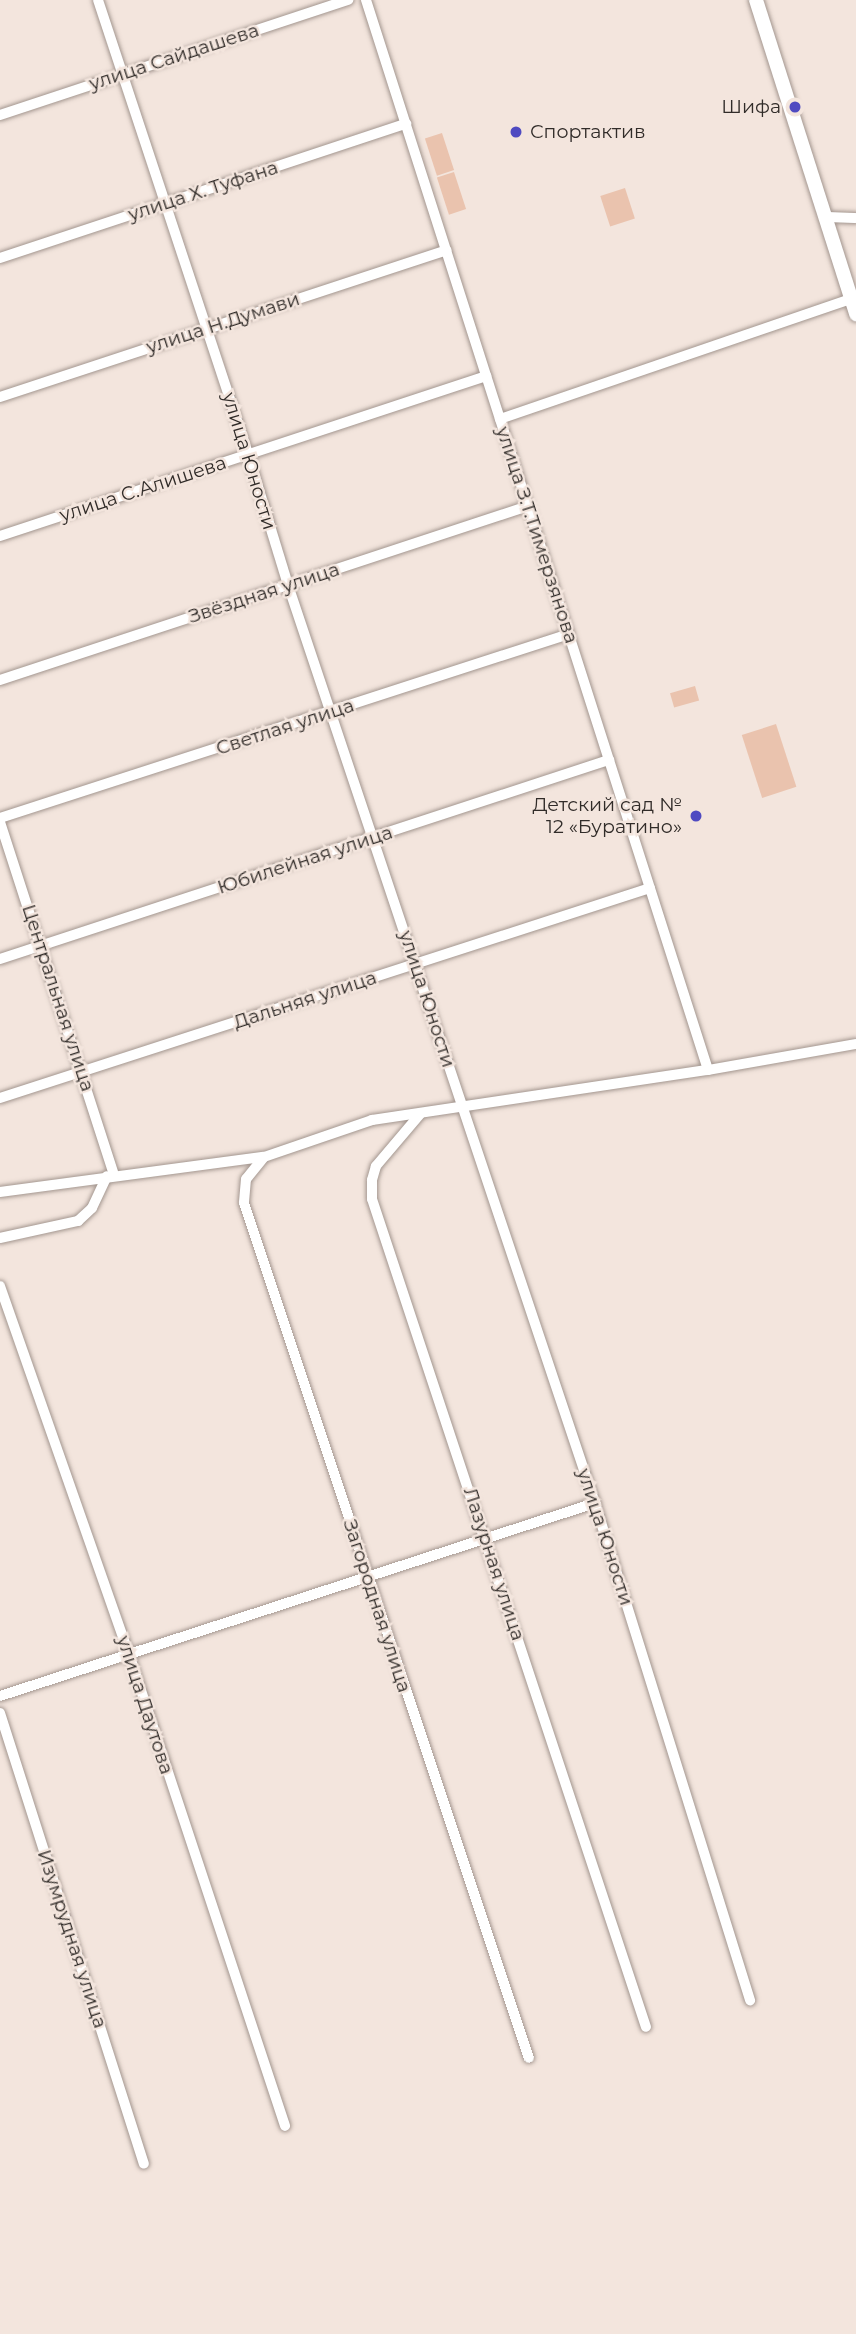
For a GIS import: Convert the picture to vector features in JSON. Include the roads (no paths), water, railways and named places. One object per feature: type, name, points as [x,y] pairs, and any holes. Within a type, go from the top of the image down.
[{"type":"main road","points":[[756,0],[856,314]]},
{"type":"street","name":"улица Юности","points":[[98,0],[248,454],[288,585],[595,1503],[750,2000]]},
{"type":"street","name":"улица Сайдашева","points":[[0,115],[348,0]]},
{"type":"street","name":"улица З.Т.Тимерзянова","points":[[366,0],[708,1070]]},
{"type":"street","name":"улица Х. Туфана","points":[[0,258],[406,124]]},
{"type":"street","points":[[826,218],[856,218]]},
{"type":"street","name":"улица Н.Думави","points":[[0,397],[446,250]]},
{"type":"street","points":[[500,419],[851,299]]},
{"type":"street","name":"улица С.Алишева","points":[[0,536],[486,376]]},
{"type":"street","name":"Звёздная улица","points":[[0,680],[528,506]]},
{"type":"street","name":"Светлая улица","points":[[0,820],[569,634]]},
{"type":"street","name":"Юбилейная улица","points":[[0,959],[609,760]]},
{"type":"street","name":"Центральная улица","points":[[0,820],[82,1071],[110,1175]]},
{"type":"street","name":"Дальняя улица","points":[[0,1098],[650,888]]},
{"type":"street","points":[[0,1192],[110,1175],[264,1157],[372,1120],[708,1070],[856,1044]]},
{"type":"street","name":"Лазурная улица","points":[[421,1113],[376,1166],[372,1181],[372,1199],[646,2027]]},
{"type":"street","name":"Загородная улица","points":[[264,1157],[246,1179],[244,1203],[529,2058]]},
{"type":"street","points":[[0,1238],[78,1221],[92,1208],[110,1175]]},
{"type":"street","name":"улица Даутова","points":[[0,1286],[129,1654],[285,2126]]},
{"type":"street","points":[[0,1696],[595,1503]]},
{"type":"street","name":"Изумрудная улица","points":[[0,1713],[144,2164]]},
{"type":"place","name":"Шифа","points":[[795,107]]},
{"type":"place","name":"Спортактив","points":[[516,132]]},
{"type":"place","name":"Детский сад № 12 «Буратино»","points":[[696,816]]}]
